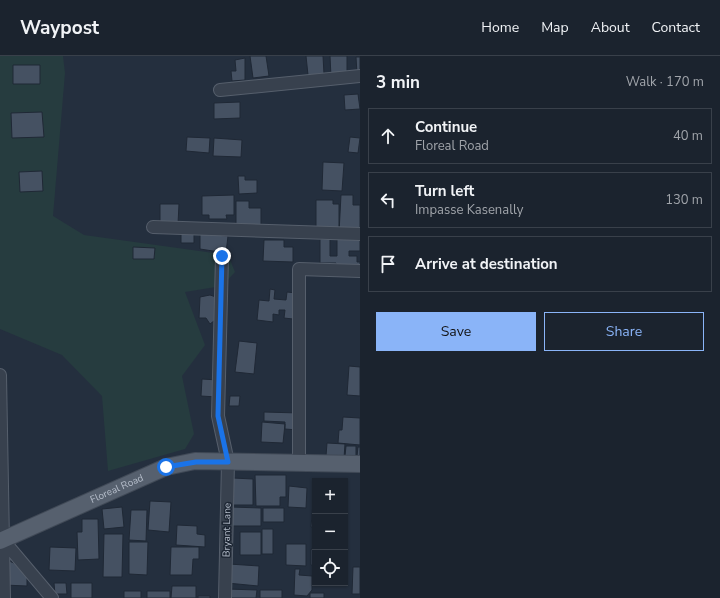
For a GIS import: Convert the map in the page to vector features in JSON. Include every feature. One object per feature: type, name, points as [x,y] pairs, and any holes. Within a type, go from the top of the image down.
[{"type":"main road","name":"Floreal Road","points":[[2,540],[166,467],[196,462],[360,464]]},
{"type":"street","points":[[220,90],[360,76]]},
{"type":"street","points":[[153,227],[360,234]]},
{"type":"street","name":"Bryant Lane","points":[[222,256],[218,416],[228,462],[225,598]]},
{"type":"street","points":[[299,463],[299,269],[360,271]]},
{"type":"street","points":[[0,375],[4,598]]},
{"type":"street","points":[[2,540],[52,598]]},
{"type":"green space","points":[[0,56],[63,56],[65,73],[53,216],[84,235],[228,255],[235,272],[222,286],[185,292],[205,345],[182,376],[194,434],[185,449],[108,471],[102,396],[62,355],[0,329]]},
{"type":"building","points":[[250,56],[266,56],[269,76],[253,78]]},
{"type":"building","points":[[306,56],[323,56],[324,74],[308,75]]},
{"type":"building","points":[[330,56],[347,56],[347,76],[331,77]]},
{"type":"building","points":[[356,57],[360,57],[360,74],[357,74]]},
{"type":"building","points":[[245,58],[245,80],[232,81],[231,71],[236,71],[235,60]]},
{"type":"building","points":[[13,65],[40,65],[40,84],[13,84]]},
{"type":"building","points":[[358,94],[360,109],[345,110],[344,95]]},
{"type":"building","points":[[240,102],[240,118],[214,119],[214,103]]},
{"type":"building","points":[[42,112],[44,137],[12,138],[11,113]]},
{"type":"building","points":[[187,137],[210,138],[209,153],[186,151]]},
{"type":"building","points":[[350,137],[360,138],[358,153],[348,152]]},
{"type":"building","points":[[214,138],[242,140],[241,157],[213,156]]},
{"type":"building","points":[[323,162],[344,163],[342,191],[322,190]]},
{"type":"building","points":[[42,171],[43,191],[20,192],[19,172]]},
{"type":"building","points":[[238,176],[245,176],[245,180],[257,180],[257,193],[239,194]]},
{"type":"building","points":[[234,195],[234,215],[226,215],[227,219],[209,219],[209,215],[202,215],[202,196]]},
{"type":"building","points":[[341,195],[353,195],[353,205],[360,205],[360,234],[339,233]]},
{"type":"building","points":[[316,200],[333,200],[333,204],[339,204],[339,230],[316,230]]},
{"type":"building","points":[[236,201],[249,201],[249,208],[261,208],[261,226],[236,231]]},
{"type":"building","points":[[160,204],[179,204],[178,224],[160,224]]},
{"type":"building","points":[[181,234],[194,234],[194,243],[181,243]]},
{"type":"building","points":[[200,234],[228,236],[226,253],[200,249]]},
{"type":"building","points":[[320,239],[330,239],[330,256],[337,256],[337,239],[360,239],[360,251],[349,251],[349,256],[357,256],[357,262],[360,262],[360,271],[336,271],[336,263],[320,263]]},
{"type":"building","points":[[264,240],[284,240],[284,247],[293,247],[293,262],[263,261]]},
{"type":"building","points":[[133,247],[155,248],[154,259],[133,259]]},
{"type":"building","points":[[270,289],[275,290],[274,299],[286,300],[287,292],[296,293],[293,319],[284,318],[285,310],[279,310],[279,315],[273,314],[273,322],[257,320],[259,300],[269,301]]},
{"type":"building","points":[[210,295],[216,297],[219,317],[210,324],[206,318],[199,318],[200,297]]},
{"type":"building","points":[[239,341],[257,343],[254,374],[235,372]]},
{"type":"building","points":[[349,366],[360,367],[360,396],[347,395]]},
{"type":"building","points":[[202,379],[218,380],[217,397],[201,396]]},
{"type":"building","points":[[230,396],[240,396],[239,406],[229,406]]},
{"type":"building","points":[[264,412],[299,413],[298,430],[285,429],[285,422],[264,421]]},
{"type":"building","points":[[343,417],[360,418],[360,445],[338,443],[339,430],[342,430]]},
{"type":"building","points":[[262,422],[285,424],[283,443],[261,442]]},
{"type":"building","points":[[327,443],[345,444],[344,458],[326,456]]},
{"type":"building","points":[[346,446],[356,446],[356,456],[345,456]]},
{"type":"building","points":[[358,447],[360,447],[360,456],[357,456]]},
{"type":"building","points":[[255,475],[286,475],[286,497],[280,497],[280,506],[256,506]]},
{"type":"building","points":[[233,478],[253,479],[253,505],[232,505]]},
{"type":"building","points":[[289,486],[307,488],[306,508],[288,507]]},
{"type":"building","points":[[150,501],[171,502],[169,532],[148,530]]},
{"type":"building","points":[[122,507],[124,527],[104,529],[102,509]]},
{"type":"building","points":[[231,507],[261,508],[261,526],[230,526]]},
{"type":"building","points":[[263,508],[284,508],[284,522],[263,522]]},
{"type":"building","points":[[131,510],[147,510],[146,541],[129,540]]},
{"type":"building","points":[[82,519],[98,519],[99,559],[78,560],[77,532],[82,532]]},
{"type":"building","points":[[177,525],[197,526],[197,534],[205,535],[205,547],[176,545]]},
{"type":"building","points":[[262,529],[273,529],[273,554],[262,554]]},
{"type":"building","points":[[240,532],[261,532],[261,555],[240,555]]},
{"type":"building","points":[[104,534],[123,534],[122,577],[103,577]]},
{"type":"building","points":[[129,542],[148,542],[147,575],[129,574]]},
{"type":"building","points":[[286,544],[306,544],[306,566],[286,565]]},
{"type":"building","points":[[50,547],[76,548],[75,571],[49,570]]},
{"type":"building","points":[[171,547],[199,547],[199,559],[193,559],[192,575],[170,575]]},
{"type":"building","points":[[311,549],[312,549],[312,565]]},
{"type":"building","points":[[9,561],[14,563],[27,577],[27,586],[4,585],[5,563]]},
{"type":"building","points":[[229,564],[259,566],[258,586],[227,583]]},
{"type":"building","points":[[353,567],[360,567],[360,594],[352,594]]},
{"type":"building","points":[[295,569],[300,569],[299,575],[312,576],[312,590],[307,596],[294,595]]},
{"type":"building","points":[[54,583],[66,583],[67,594],[55,594]]},
{"type":"building","points":[[71,583],[92,583],[92,598],[71,598]]},
{"type":"building","points":[[172,586],[196,586],[196,598],[171,598]]},
{"type":"building","points":[[227,589],[257,590],[256,598],[227,598]]},
{"type":"building","points":[[260,590],[282,590],[282,598],[260,598]]},
{"type":"building","points":[[124,591],[141,591],[141,598],[124,598]]},
{"type":"building","points":[[147,591],[170,591],[170,598],[147,598]]},
{"type":"building","points":[[310,593],[324,593],[324,598],[310,598]]},
{"type":"building","points":[[198,596],[210,596],[210,598],[198,598]]},
{"type":"route","points":[[166,467],[196,462],[228,462],[218,416],[222,256]]}]
